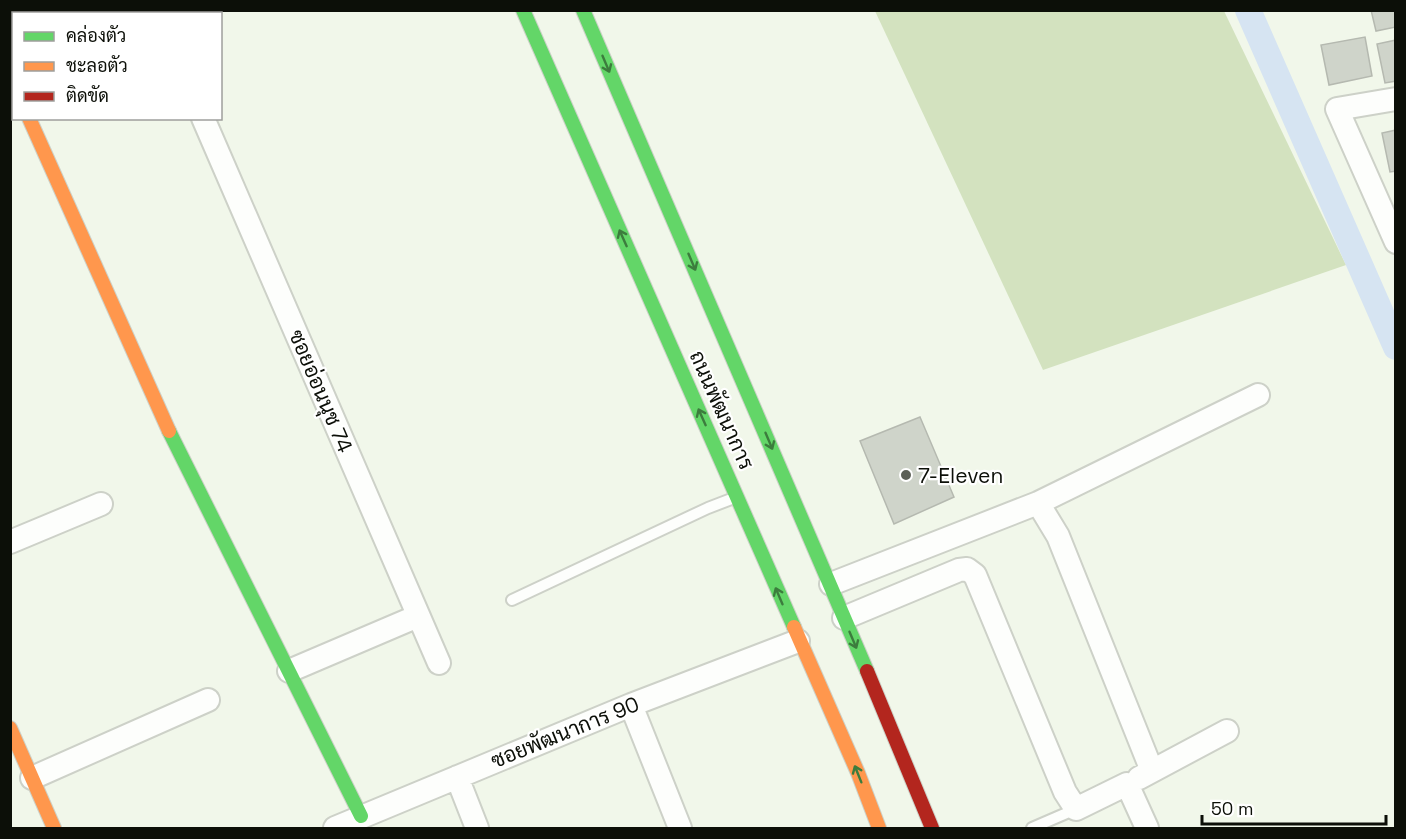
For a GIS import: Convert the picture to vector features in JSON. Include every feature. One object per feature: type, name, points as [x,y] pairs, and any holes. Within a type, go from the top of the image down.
[{"type":"main road","name":"ถนนพัฒนาการ","points":[[523,10],[798,641],[858,773],[879,828]]},
{"type":"main road","name":"ถนนพัฒนาการ","points":[[583,10],[831,584],[932,828]]},
{"type":"main road","points":[[31,120],[185,468],[361,816]]},
{"type":"main road","points":[[10,728],[54,828]]},
{"type":"street","points":[[1395,99],[1337,110],[1395,242]]},
{"type":"street","name":"ซอยอ่อนนุช 74","points":[[203,120],[439,663]]},
{"type":"street","points":[[831,584],[1038,503],[1258,395]]},
{"type":"street","points":[[1038,503],[1058,536],[1152,771]]},
{"type":"street","points":[[10,542],[101,504]]},
{"type":"street","points":[[844,618],[959,570],[967,570],[975,575],[1065,792],[1076,809],[1227,731]]},
{"type":"street","points":[[289,671],[418,616]]},
{"type":"street","name":"ซอยพัฒนาการ 90","points":[[335,828],[631,705],[798,641]]},
{"type":"street","points":[[32,778],[208,700]]},
{"type":"street","points":[[631,705],[680,828]]},
{"type":"street","points":[[457,777],[477,828]]},
{"type":"street","points":[[1127,784],[1147,828]]},
{"type":"lane","points":[[512,600],[708,508],[737,497]]},
{"type":"lane","points":[[1032,828],[1076,809]]},
{"type":"green space","points":[[875,11],[1224,11],[1346,265],[1043,370]]},
{"type":"building","points":[[1371,10],[1396,10],[1396,27],[1376,31]]},
{"type":"building","points":[[1365,37],[1372,76],[1329,85],[1321,45]]},
{"type":"building","points":[[1396,40],[1396,81],[1385,83],[1377,44]]},
{"type":"building","points":[[1396,130],[1396,171],[1390,172],[1382,133]]},
{"type":"building","points":[[920,417],[954,497],[894,524],[860,441]]},
{"type":"waterway","points":[[1248,10],[1396,347]]},
{"type":"traffic: fast","points":[[523,10],[794,627]]},
{"type":"traffic: fast","points":[[583,10],[867,671]]},
{"type":"traffic: fast","points":[[169,431],[361,816]]},
{"type":"traffic: slow","points":[[30,120],[169,431]]},
{"type":"traffic: slow","points":[[794,627],[858,773],[879,828]]},
{"type":"traffic: slow","points":[[10,728],[54,828]]},
{"type":"traffic: jam","points":[[867,671],[932,828]]},
{"type":"place","name":"7-Eleven","points":[[906,475]]}]
